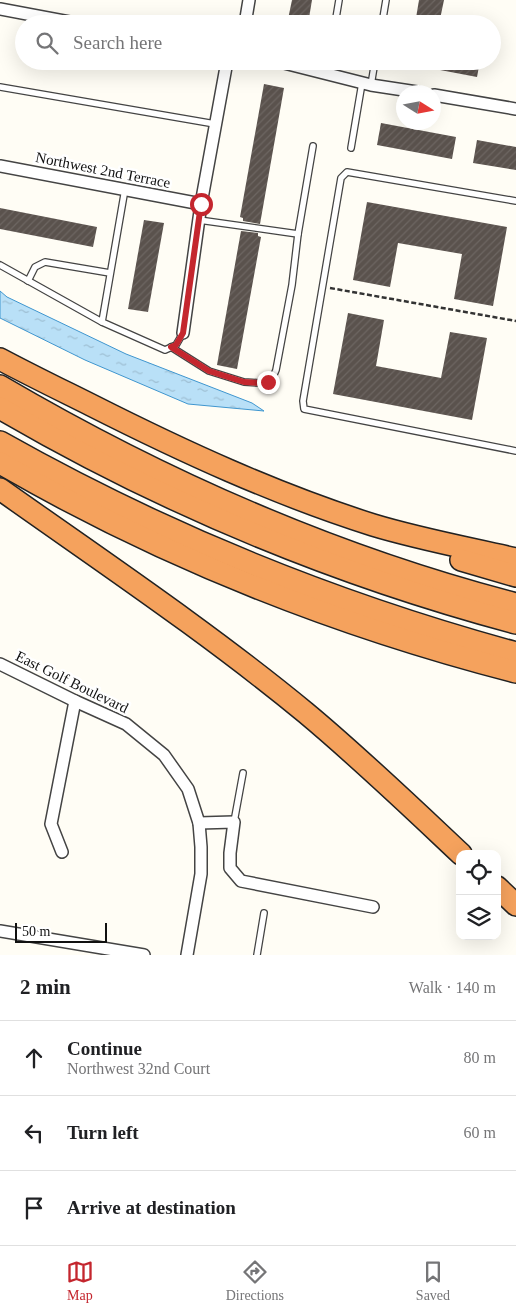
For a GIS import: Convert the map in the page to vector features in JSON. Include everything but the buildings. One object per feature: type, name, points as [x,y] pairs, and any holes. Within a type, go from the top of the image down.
[{"type":"highway","points":[[0,358],[190,454],[260,483],[374,525],[409,535],[516,559]]},
{"type":"highway","points":[[0,386],[69,426],[129,457],[252,514],[380,562],[445,584],[516,604]]},
{"type":"highway","points":[[0,408],[61,443],[122,474],[246,531],[310,557],[376,580],[441,602],[516,623]]},
{"type":"highway","points":[[0,442],[164,526],[263,569],[354,604],[516,653]]},
{"type":"highway","points":[[0,463],[73,503],[136,534],[268,591],[350,622],[417,644],[516,672]]},
{"type":"highway","points":[[0,489],[163,604],[271,685],[348,749],[457,850]]},
{"type":"highway","points":[[374,525],[389,537],[516,576]]},
{"type":"highway","points":[[501,891],[516,905]]},
{"type":"street","points":[[246,15],[249,0]]},
{"type":"street","points":[[0,10],[29,15]]},
{"type":"street","points":[[183,333],[198,220],[225,70]]},
{"type":"street","points":[[311,70],[366,84],[396,89]]},
{"type":"street","points":[[441,96],[516,109]]},
{"type":"street","name":"Northwest 2nd Terrace","points":[[0,166],[201,204]]},
{"type":"street","name":"East Golf Boulevard","points":[[0,664],[126,724],[164,755],[188,789],[199,823],[201,874],[187,955]]},
{"type":"street","points":[[62,852],[51,824],[75,701]]},
{"type":"street","points":[[199,823],[234,822],[230,868],[241,881],[373,906]]},
{"type":"street","points":[[0,931],[144,955]]},
{"type":"lane","points":[[336,15],[339,0]]},
{"type":"lane","points":[[384,15],[386,0]]},
{"type":"lane","points":[[326,74],[327,70]]},
{"type":"lane","points":[[351,148],[366,84],[371,70]]},
{"type":"lane","points":[[0,87],[215,124]]},
{"type":"lane","points":[[171,347],[209,371],[244,382],[268,382],[273,377],[276,370],[292,285],[298,234],[313,146]]},
{"type":"lane","points":[[516,201],[347,172],[341,178],[302,401],[304,409],[516,452]]},
{"type":"lane","points":[[102,322],[125,189]]},
{"type":"lane","points":[[198,220],[298,234]]},
{"type":"lane","points":[[28,281],[35,268],[45,262],[110,273]]},
{"type":"lane","points":[[0,265],[102,322],[164,350],[176,345],[183,333]]},
{"type":"lane","points":[[234,822],[243,774]]},
{"type":"lane","points":[[257,955],[264,913]]},
{"type":"path","points":[[322,287],[516,321]]},
{"type":"water","points":[[0,291],[7,297],[126,354],[252,403],[264,411],[188,404],[85,360],[0,318]]},
{"type":"route","points":[[201,204],[183,333],[176,345],[171,347],[209,371],[244,382],[268,382]]}]
